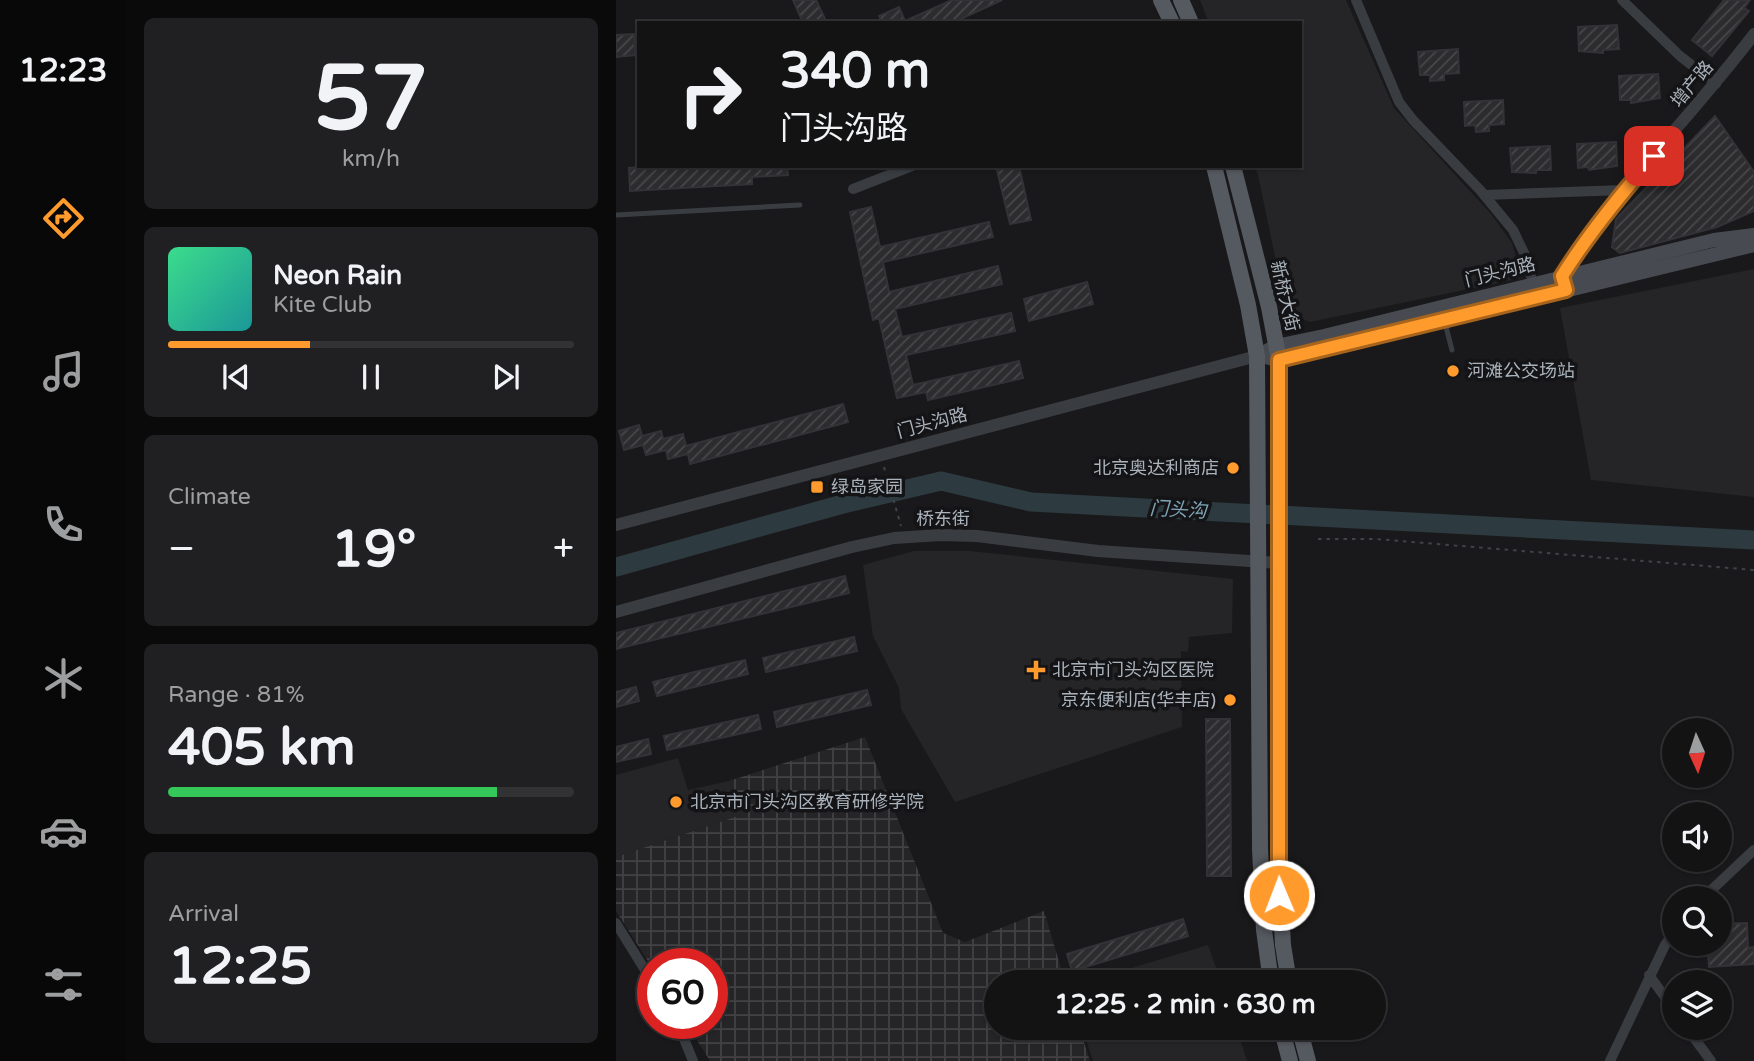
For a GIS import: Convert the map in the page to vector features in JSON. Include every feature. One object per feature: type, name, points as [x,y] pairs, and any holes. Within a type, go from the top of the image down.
[{"type":"main road","points":[[1161,0],[1171,21]]},
{"type":"main road","points":[[1181,0],[1190,21]]},
{"type":"main road","points":[[1214,168],[1258,356],[1261,887],[1270,970]]},
{"type":"main road","name":"新桥大街","points":[[1233,168],[1278,353],[1278,850],[1283,945],[1287,970]]},
{"type":"main road","name":"门头沟路","points":[[1258,356],[1564,283],[1714,240],[1754,234]]},
{"type":"main road","name":"门头沟路","points":[[1443,313],[1533,284],[1564,283],[1754,244]]},
{"type":"main road","points":[[1284,1040],[1290,1061]]},
{"type":"main road","points":[[1302,1040],[1308,1061]]},
{"type":"street","points":[[1356,0],[1399,102],[1513,230],[1526,257],[1533,284]]},
{"type":"street","points":[[1622,0],[1679,56],[1716,84]]},
{"type":"street","name":"增产路","points":[[1564,283],[1576,254],[1624,190],[1716,84],[1754,34]]},
{"type":"street","points":[[853,189],[907,168]]},
{"type":"street","points":[[1484,195],[1624,190]]},
{"type":"street","name":"门头沟路","points":[[616,525],[1258,356]]},
{"type":"street","name":"桥东街","points":[[616,612],[852,547],[904,537],[977,536],[1098,551],[1280,563]]},
{"type":"street","points":[[1716,886],[1754,850]]},
{"type":"street","points":[[616,923],[637,957]]},
{"type":"street","points":[[1609,1061],[1662,951]]},
{"type":"street","points":[[1650,975],[1662,992]]},
{"type":"street","points":[[684,1039],[693,1061]]},
{"type":"street","points":[[1695,1040],[1710,1061]]},
{"type":"lane","points":[[616,215],[800,205]]},
{"type":"lane","points":[[1443,313],[1452,350]]},
{"type":"path","points":[[881,457],[904,537]]},
{"type":"path","points":[[1318,539],[1376,539],[1754,570]]},
{"type":"shaded area","points":[[1200,0],[1346,0],[1394,108],[1491,214],[1512,243],[1522,278],[1310,322],[1287,313],[1256,168],[1302,168],[1302,21],[1208,21]]},
{"type":"shaded area","points":[[1754,269],[1754,497],[1591,480],[1560,308]]},
{"type":"shaded area","name":"北京市门头沟区医院","points":[[914,551],[970,551],[1233,579],[1232,633],[1189,637],[1188,652],[1181,651],[1182,727],[955,802],[901,709],[899,688],[873,636],[863,565]]},
{"type":"shaded area","points":[[865,737],[943,933],[965,942],[1044,911],[1061,970],[984,970],[984,1040],[1083,1040],[1090,1061],[710,1061],[696,1039],[728,1039],[728,948],[640,948],[616,911],[616,857],[741,815],[729,781]]},
{"type":"shaded area","name":"北京市门头沟区教育研修学院","points":[[678,758],[688,790],[729,781],[741,815],[616,857],[616,775]]},
{"type":"shaded area","points":[[1208,945],[1217,970],[1125,970]]},
{"type":"shaded area","points":[[1086,1040],[1240,1040],[1247,1061],[1093,1061]]},
{"type":"building","points":[[793,0],[816,0],[826,21],[802,21]]},
{"type":"building","points":[[952,0],[1002,0],[956,21],[905,21]]},
{"type":"building","points":[[1724,0],[1750,0],[1744,8],[1749,11],[1712,56],[1692,40]]},
{"type":"building","points":[[899,7],[905,21],[881,21],[879,16]]},
{"type":"building","points":[[1617,25],[1619,49],[1603,50],[1603,53],[1579,51],[1578,27]]},
{"type":"building","points":[[634,34],[635,55],[616,57],[616,35]]},
{"type":"building","points":[[1458,49],[1459,73],[1444,74],[1444,80],[1430,81],[1430,75],[1420,75],[1418,52]]},
{"type":"building","points":[[1658,74],[1660,98],[1631,103],[1631,100],[1620,100],[1619,76]]},
{"type":"building","points":[[1503,100],[1504,124],[1489,125],[1489,131],[1476,132],[1475,125],[1465,126],[1464,102]]},
{"type":"building","points":[[1715,116],[1754,172],[1754,211],[1717,227],[1620,253],[1612,247],[1616,219]]},
{"type":"building","points":[[1616,142],[1617,166],[1589,170],[1588,167],[1578,168],[1577,144]]},
{"type":"building","points":[[1550,146],[1551,170],[1536,170],[1536,173],[1512,172],[1510,148]]},
{"type":"building","points":[[629,168],[787,168],[788,175],[752,177],[752,184],[630,191]]},
{"type":"building","points":[[996,168],[1019,168],[1031,220],[1010,224]]},
{"type":"building","points":[[871,207],[880,247],[989,222],[993,237],[883,262],[889,292],[998,266],[1002,284],[895,309],[902,337],[1011,313],[1015,331],[906,355],[913,385],[1019,361],[1023,378],[928,400],[926,392],[897,398],[879,318],[873,320],[850,212]]},
{"type":"building","points":[[1087,282],[1093,304],[1029,321],[1024,299]]},
{"type":"building","points":[[843,404],[848,422],[690,464],[688,454],[668,459],[666,450],[646,455],[643,445],[624,450],[619,431],[639,425],[642,436],[661,431],[663,439],[683,434],[686,446]]},
{"type":"building","points":[[845,576],[849,593],[616,649],[616,633]]},
{"type":"building","points":[[854,637],[857,651],[766,672],[763,658]]},
{"type":"building","points":[[745,660],[748,674],[657,696],[653,682]]},
{"type":"building","points":[[636,687],[639,701],[616,707],[616,692]]},
{"type":"building","points":[[867,690],[871,705],[777,727],[774,712]]},
{"type":"building","points":[[758,715],[761,729],[667,750],[664,736]]},
{"type":"building","points":[[1206,719],[1230,719],[1231,876],[1207,876]]},
{"type":"building","points":[[648,739],[651,754],[616,762],[616,747]]},
{"type":"building","points":[[1183,919],[1188,936],[1075,970],[1072,970],[1067,954]]},
{"type":"building","points":[[1747,923],[1748,948],[1754,947],[1754,964],[1709,967],[1708,956],[1732,956],[1732,924]]},
{"type":"waterway","name":"门头沟","points":[[616,567],[843,504],[941,481],[1031,502],[1754,540]]},
{"type":"place","name":"河滩公交场站","points":[[1453,371]]},
{"type":"place","name":"北京奥达利商店","points":[[1233,468]]},
{"type":"place","name":"绿岛家园","points":[[817,487]]},
{"type":"place","name":"北京市门头沟区医院","points":[[1036,670]]},
{"type":"place","name":"京东便利店(华丰店)","points":[[1230,700]]},
{"type":"place","name":"北京市门头沟区教育研修学院","points":[[676,802]]},
{"type":"route","points":[[1279,895],[1279,360],[1566,290],[1562,276],[1576,254],[1624,190],[1654,156]]}]
